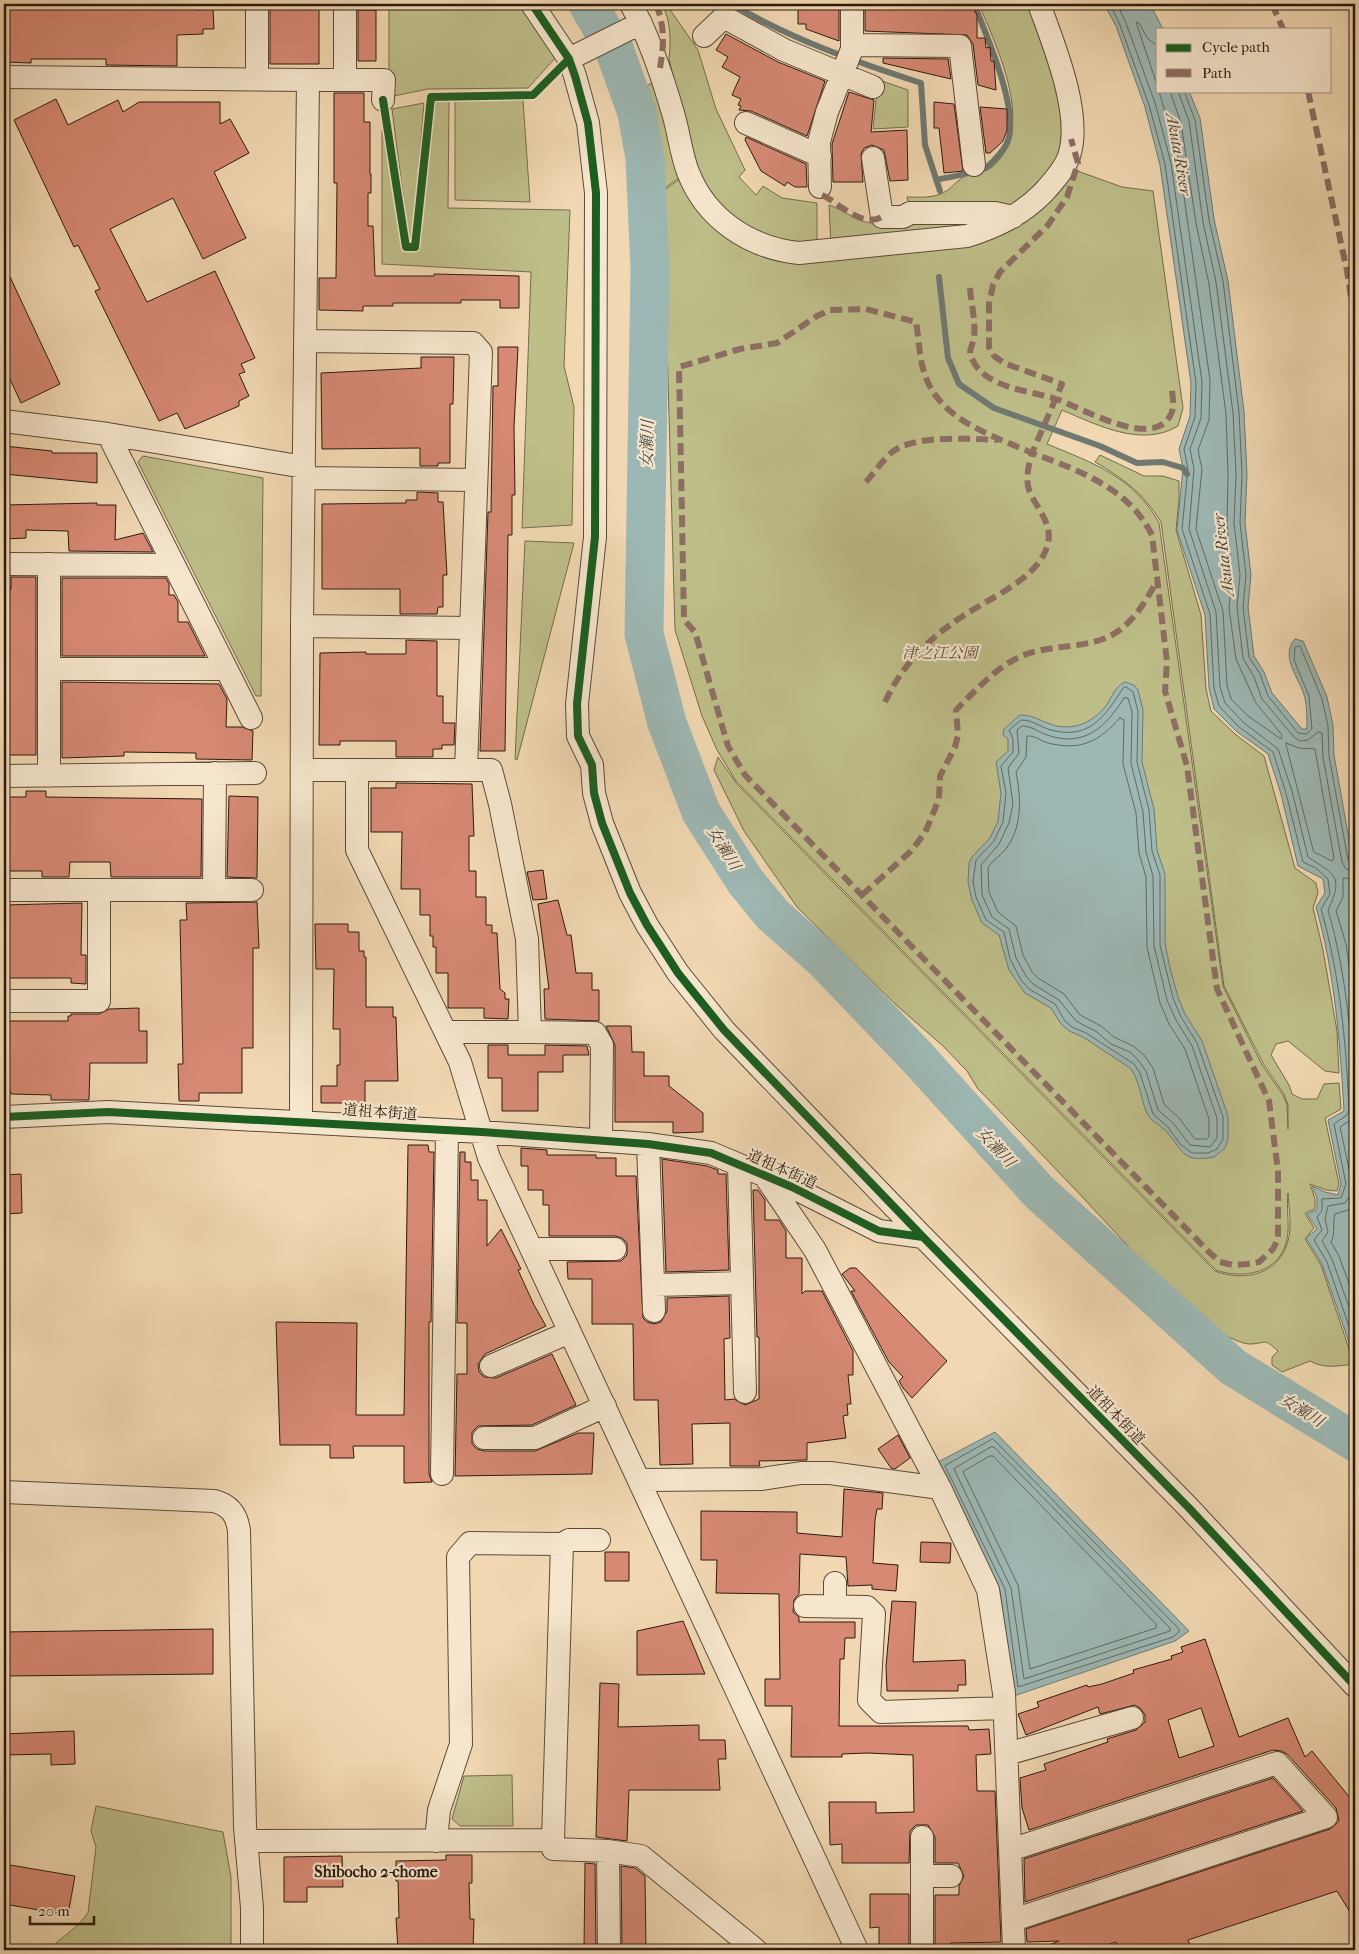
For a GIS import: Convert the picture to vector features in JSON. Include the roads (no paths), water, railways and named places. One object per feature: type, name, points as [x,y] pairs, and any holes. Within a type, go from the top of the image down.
[{"type":"street","points":[[257,4],[258,79]]},
{"type":"street","points":[[345,4],[345,80]]},
{"type":"street","points":[[532,4],[574,57],[588,123],[596,193],[595,537],[577,704],[578,736],[592,765],[594,793],[602,823],[630,893],[647,925],[701,1003],[724,1030],[923,1237]]},
{"type":"street","points":[[631,4],[660,68],[687,171],[693,183],[716,216],[748,239],[785,252],[826,252],[967,236],[986,230],[1013,216],[1048,188],[1069,156],[1071,122],[1063,71],[1039,4]]},
{"type":"street","points":[[820,187],[819,142],[827,112],[847,60],[852,4]]},
{"type":"street","points":[[704,36],[724,17],[784,50],[847,60],[960,46],[974,165]]},
{"type":"street","points":[[574,57],[639,24]]},
{"type":"street","points":[[847,60],[873,87]]},
{"type":"street","points":[[4,77],[384,80],[383,100]]},
{"type":"street","points":[[301,1121],[302,626],[308,80]]},
{"type":"street","points":[[746,123],[820,156]]},
{"type":"street","points":[[873,158],[882,217],[903,217],[910,213],[995,213],[1013,216]]},
{"type":"street","points":[[305,341],[473,343],[481,352],[466,770]]},
{"type":"street","points":[[4,421],[108,434],[304,472],[476,480]]},
{"type":"street","points":[[108,434],[251,718]]},
{"type":"street","points":[[4,564],[174,565]]},
{"type":"street","points":[[49,564],[49,776]]},
{"type":"street","points":[[302,626],[471,628]]},
{"type":"street","points":[[49,669],[226,669]]},
{"type":"street","points":[[302,770],[491,770],[500,804],[527,940],[530,1032]]},
{"type":"street","points":[[357,770],[357,850],[460,1062],[489,1158],[641,1480],[857,1950]]},
{"type":"street","points":[[214,890],[215,774]]},
{"type":"street","points":[[4,776],[254,774]]},
{"type":"street","points":[[4,890],[252,890]]},
{"type":"street","points":[[4,1002],[98,1002],[98,890]]},
{"type":"street","points":[[446,1032],[595,1033],[602,1045],[601,1141]]},
{"type":"street","name":"道祖本街道","points":[[4,1117],[108,1112],[301,1121],[648,1144],[710,1153],[764,1175],[879,1231],[923,1237],[1188,1508],[1355,1686]]},
{"type":"street","points":[[442,1474],[447,1130]]},
{"type":"street","points":[[648,1144],[654,1312]]},
{"type":"street","points":[[739,1165],[745,1392]]},
{"type":"street","points":[[764,1175],[814,1250],[940,1488],[988,1590],[1004,1708],[1014,1950]]},
{"type":"street","points":[[532,1250],[615,1249]]},
{"type":"street","points":[[654,1286],[742,1283]]},
{"type":"street","points":[[491,1366],[570,1332]]},
{"type":"street","points":[[484,1438],[535,1438],[605,1406]]},
{"type":"street","points":[[641,1480],[762,1479],[795,1474],[830,1473],[940,1488]]},
{"type":"street","points":[[4,1492],[214,1501],[226,1505],[234,1514],[239,1531],[246,1841],[252,1908],[252,1950]]},
{"type":"street","points":[[436,1841],[439,1810],[461,1744],[458,1557],[470,1544],[562,1544],[569,1540],[599,1540]]},
{"type":"street","points":[[562,1544],[553,1849],[608,1851],[641,1856],[756,1950]]},
{"type":"street","points":[[835,1583],[835,1606]]},
{"type":"street","points":[[805,1606],[867,1607],[874,1614],[869,1700],[881,1712],[1004,1708]]},
{"type":"street","points":[[1007,1754],[1132,1718]]},
{"type":"street","points":[[1010,1850],[1277,1763],[1326,1817],[1013,1920]]},
{"type":"street","points":[[922,1837],[922,1950]]},
{"type":"street","points":[[246,1841],[553,1840]]},
{"type":"street","points":[[608,1851],[608,1950]]},
{"type":"street","points":[[922,1876],[951,1876]]},
{"type":"water","name":"Akuta River","points":[[1104,4],[1150,4],[1162,28],[1156,28],[1156,92],[1189,92],[1200,118],[1214,219],[1228,281],[1244,412],[1247,474],[1245,523],[1251,575],[1248,607],[1254,656],[1264,672],[1272,693],[1302,729],[1307,729],[1305,698],[1292,668],[1289,653],[1295,639],[1303,641],[1327,697],[1333,725],[1334,755],[1355,873],[1355,1360],[1322,1264],[1306,1238],[1317,1229],[1307,1214],[1317,1210],[1317,1198],[1312,1186],[1338,1195],[1341,1184],[1328,1120],[1344,1111],[1332,983],[1316,907],[1325,893],[1323,879],[1298,866],[1281,794],[1268,754],[1236,731],[1214,709],[1209,688],[1205,615],[1177,530],[1183,468],[1179,449],[1190,416],[1191,383],[1160,165],[1145,107],[1116,26]]},
{"type":"water","points":[[1125,682],[1134,685],[1138,690],[1143,710],[1142,762],[1154,809],[1157,850],[1165,874],[1165,943],[1170,968],[1185,1014],[1202,1041],[1228,1116],[1228,1140],[1225,1148],[1214,1157],[1195,1158],[1184,1153],[1165,1130],[1147,1114],[1138,1083],[1130,1068],[1083,1037],[1069,1031],[1061,1024],[1051,1008],[1025,993],[1009,970],[999,935],[982,923],[972,900],[968,882],[969,863],[972,857],[990,838],[998,821],[1001,793],[996,762],[1008,751],[1008,739],[1003,735],[1004,729],[1020,715],[1058,726],[1066,727],[1081,724],[1100,712],[1116,689]]},
{"type":"water","points":[[995,1432],[1189,1631],[1175,1641],[1014,1696],[1000,1591],[938,1462]]},
{"type":"waterway","name":"女瀬川","points":[[588,4],[614,49],[637,113],[645,158],[650,270],[644,634],[667,723],[701,812],[745,881],[773,915],[825,961],[916,1056],[1039,1192],[1233,1367],[1355,1442]]},
{"type":"waterway","points":[[732,4],[754,17],[824,49],[921,83],[925,145],[940,191]]},
{"type":"waterway","points":[[936,180],[971,173],[988,166],[1006,146],[1010,130],[1006,94],[974,4]]},
{"type":"waterway","points":[[939,277],[948,358],[959,384],[994,408],[1100,446],[1137,463],[1163,462],[1183,468],[1187,474]]},
{"type":"district","name":"Shibocho 2-chome","points":[[376,1871]]},
{"type":"park label","name":"津之江公園","points":[[940,653]]}]
